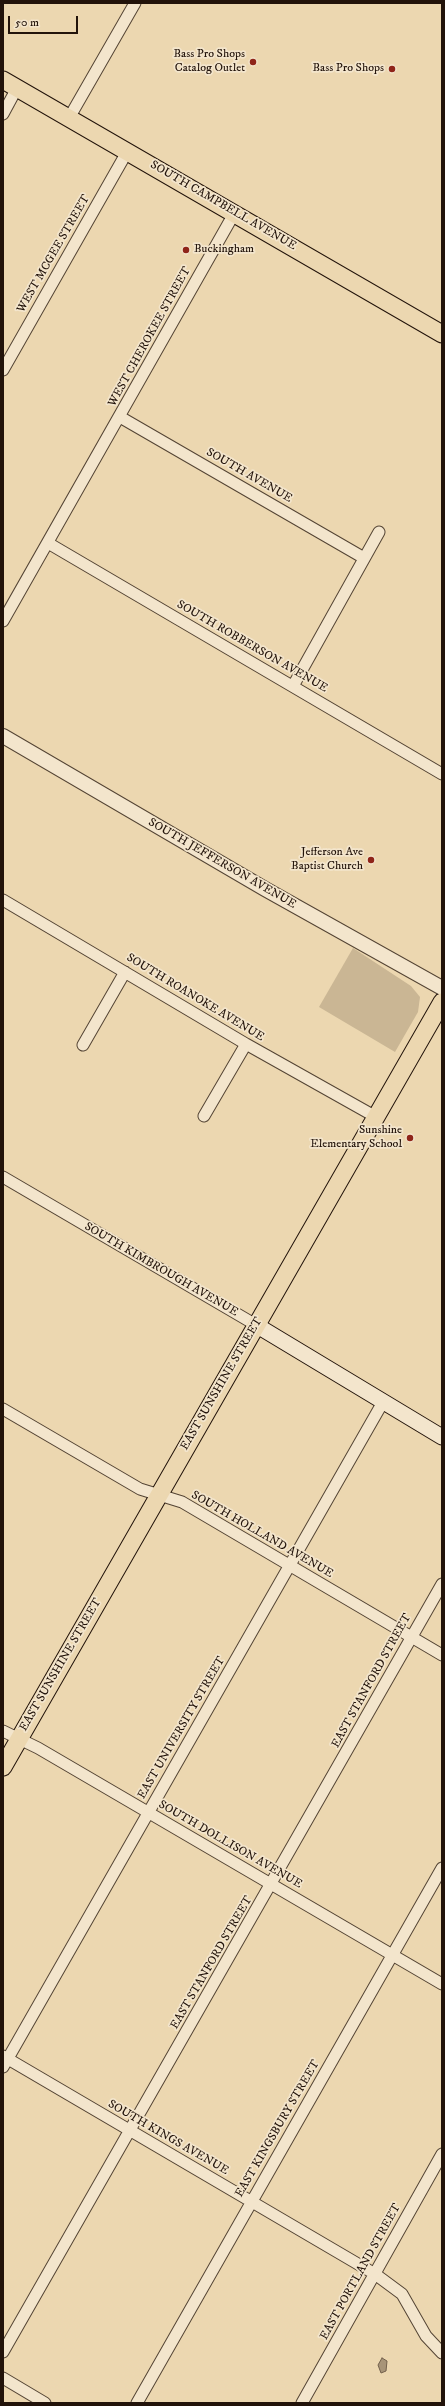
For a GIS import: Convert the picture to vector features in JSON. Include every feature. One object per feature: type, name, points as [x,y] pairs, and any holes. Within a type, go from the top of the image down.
[{"type":"main road","name":"SOUTH CAMPBELL AVENUE","points":[[10,84],[127,152],[235,212],[442,334]]},
{"type":"main road","name":"EAST SUNSHINE STREET","points":[[3,1767],[442,1002]]},
{"type":"main road","name":"SOUTH KIMBROUGH AVENUE","points":[[256,1326],[442,1436]]},
{"type":"street","points":[[69,118],[135,3]]},
{"type":"street","points":[[3,114],[10,84]]},
{"type":"street","name":"WEST MCGEE STREET","points":[[3,370],[127,152]]},
{"type":"street","name":"WEST CHEROKEE STREET","points":[[3,621],[235,212]]},
{"type":"street","name":"SOUTH AVENUE","points":[[120,417],[364,558]]},
{"type":"street","points":[[293,686],[379,532]]},
{"type":"street","name":"SOUTH ROBBERSON AVENUE","points":[[48,543],[442,774]]},
{"type":"street","name":"SOUTH JEFFERSON AVENUE","points":[[3,736],[265,889],[442,988]]},
{"type":"street","name":"SOUTH ROANOKE AVENUE","points":[[5,904],[125,972],[246,1044],[376,1117]]},
{"type":"street","points":[[83,1045],[125,972]]},
{"type":"street","points":[[204,1116],[246,1044]]},
{"type":"street","name":"SOUTH KIMBROUGH AVENUE","points":[[3,1177],[256,1326]]},
{"type":"street","name":"EAST UNIVERSITY STREET","points":[[5,2061],[383,1402]]},
{"type":"street","name":"SOUTH HOLLAND AVENUE","points":[[3,1409],[140,1489],[182,1502],[442,1655]]},
{"type":"street","name":"EAST STANFORD STREET","points":[[3,2352],[272,1886],[442,1584]]},
{"type":"street","name":"SOUTH DOLLISON AVENUE","points":[[3,1731],[148,1813],[442,1984]]},
{"type":"street","name":"EAST KINGSBURY STREET","points":[[137,2403],[442,1868]]},
{"type":"street","name":"SOUTH KINGS AVENUE","points":[[5,2061],[131,2131],[375,2274],[402,2294],[426,2336],[442,2353]]},
{"type":"street","name":"EAST PORTLAND STREET","points":[[302,2403],[442,2154]]},
{"type":"street","points":[[3,2378],[45,2403]]},
{"type":"shaded area","points":[[353,948],[411,986],[420,997],[418,1012],[395,1052],[319,1007]]},
{"type":"shaded area","points":[[382,2358],[387,2361],[386,2371],[381,2373],[378,2365]]},
{"type":"place","name":"Bass Pro Shops Catalog Outlet","points":[[253,62]]},
{"type":"place","name":"Bass Pro Shops","points":[[392,69]]},
{"type":"place","name":"Buckingham","points":[[186,250]]},
{"type":"place","name":"Jefferson Ave Baptist Church","points":[[371,860]]},
{"type":"place","name":"Sunshine Elementary School","points":[[410,1138]]}]
